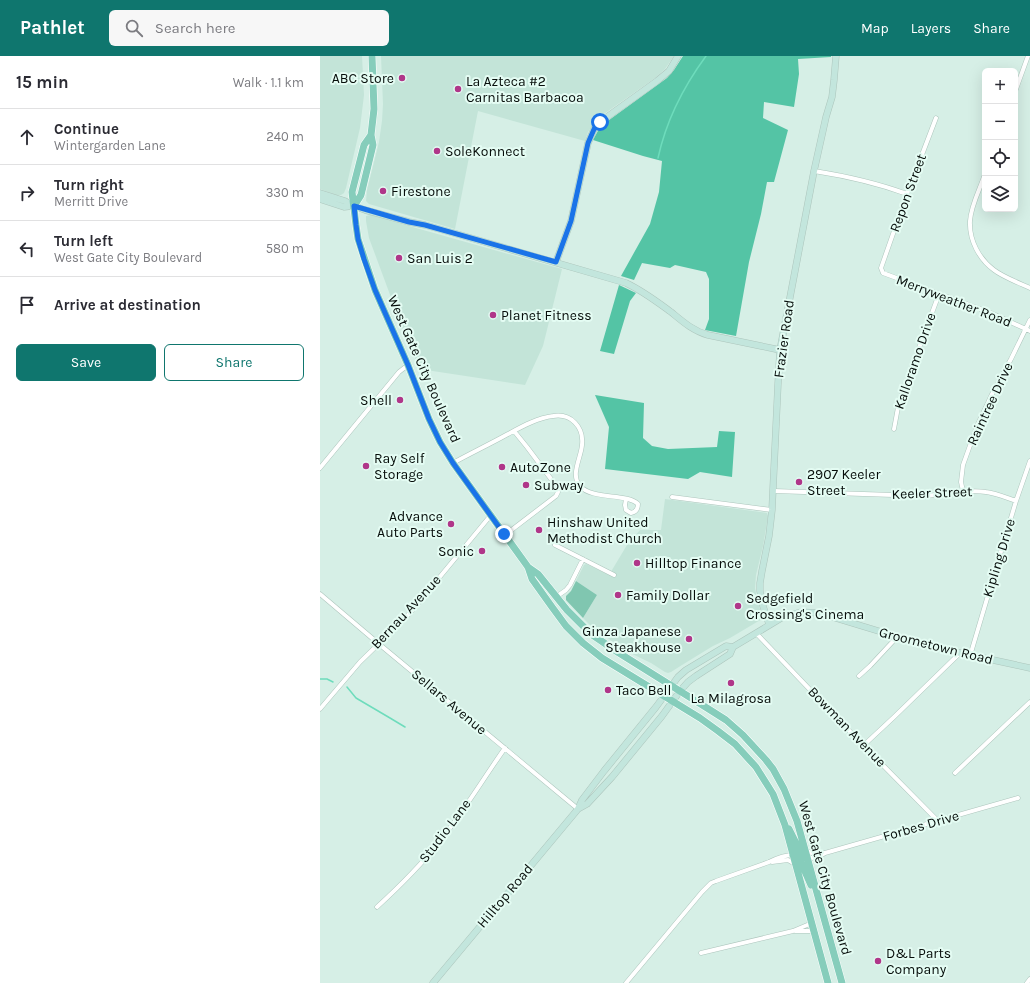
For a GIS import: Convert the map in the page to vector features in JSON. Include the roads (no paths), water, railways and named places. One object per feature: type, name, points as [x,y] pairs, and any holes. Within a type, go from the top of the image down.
[{"type":"main road","points":[[354,206],[361,195],[373,145],[371,135],[374,109],[372,56]]},
{"type":"main road","name":"West Gate City Boulevard","points":[[354,206],[358,239],[375,290],[440,442],[453,463],[528,567],[532,579],[559,617],[578,638],[602,658],[673,701],[727,737],[745,754],[768,785],[781,814],[828,983]]},
{"type":"main road","name":"West Gate City Boulevard","points":[[528,567],[538,574],[574,618],[600,641],[735,727],[751,742],[766,760],[779,779],[789,799],[797,821],[842,983]]},
{"type":"main road","points":[[781,814],[802,856],[807,859]]},
{"type":"main road","points":[[793,855],[801,862],[818,899]]},
{"type":"street","points":[[556,262],[571,221],[588,143],[595,127],[668,71],[678,56]]},
{"type":"street","name":"Frazier Road","points":[[770,624],[762,603],[760,584],[769,536],[774,491],[780,350],[814,171],[832,97],[836,56]]},
{"type":"street","points":[[1018,84],[1028,59]]},
{"type":"street","name":"Repon Street","points":[[881,268],[936,118]]},
{"type":"street","points":[[814,171],[859,179],[907,194]]},
{"type":"street","points":[[984,176],[973,206],[970,221],[976,248],[984,262],[995,271],[1030,288]]},
{"type":"street","points":[[320,193],[345,201],[354,206],[626,283],[643,292],[689,326],[703,334],[780,350]]},
{"type":"street","points":[[320,199],[344,206],[354,206]]},
{"type":"street","name":"Merryweather Road","points":[[881,268],[883,273],[991,313],[1030,331]]},
{"type":"street","name":"Kalloramo Drive","points":[[894,429],[899,402],[939,294]]},
{"type":"street","name":"Raintree Drive","points":[[963,491],[963,465],[977,426],[1030,320]]},
{"type":"street","points":[[320,468],[399,372],[408,365]]},
{"type":"street","points":[[453,463],[534,421],[552,416],[568,417],[579,426],[582,436],[581,452],[576,473],[576,480],[579,486],[585,491],[592,493],[626,499]]},
{"type":"street","points":[[505,535],[556,496],[558,492],[557,487],[514,431]]},
{"type":"street","name":"Kipling Drive","points":[[970,656],[1016,501],[1030,461]]},
{"type":"street","name":"Keeler Street","points":[[774,491],[923,496],[963,491],[988,492],[1016,501]]},
{"type":"street","points":[[672,497],[772,510]]},
{"type":"street","name":"Bernau Avenue","points":[[320,709],[360,662],[410,612],[490,515]]},
{"type":"street","points":[[555,545],[614,575]]},
{"type":"street","points":[[556,597],[570,586],[584,559]]},
{"type":"street","name":"Sellars Avenue","points":[[320,594],[578,809]]},
{"type":"street","name":"Groometown Road","points":[[671,686],[686,670],[726,646],[732,647],[783,617],[801,612],[824,614],[928,646],[959,654],[1030,668]]},
{"type":"street","name":"Bowman Avenue","points":[[756,633],[938,821]]},
{"type":"street","points":[[859,676],[896,637]]},
{"type":"street","name":"Groometown Road","points":[[673,701],[680,691],[692,679],[730,654],[732,647]]},
{"type":"street","points":[[864,745],[959,654]]},
{"type":"street","name":"Hilltop Road","points":[[433,983],[578,809],[582,800],[671,686]]},
{"type":"street","name":"Hilltop Road","points":[[578,809],[587,804],[612,777],[673,701]]},
{"type":"street","points":[[955,773],[1030,702]]},
{"type":"street","name":"Studio Lane","points":[[377,907],[399,887],[440,842],[505,748]]},
{"type":"street","name":"Forbes Drive","points":[[807,859],[1018,798]]},
{"type":"street","name":"Forbes Drive","points":[[805,850],[812,853],[825,853]]},
{"type":"street","points":[[626,983],[706,887],[716,881],[775,859],[793,855]]},
{"type":"street","points":[[769,862],[788,860],[795,864]]},
{"type":"street","points":[[701,953],[793,931],[812,923]]},
{"type":"street","points":[[793,931],[814,931]]},
{"type":"street","points":[[1027,983],[1030,979]]},
{"type":"waterway","points":[[658,158],[661,144],[677,104],[690,79],[706,56]]},
{"type":"waterway","points":[[320,679],[327,679],[333,682]]},
{"type":"waterway","points":[[347,687],[356,698],[405,727]]},
{"type":"place","name":"ABC Store","points":[[402,78]]},
{"type":"place","name":"La Azteca #2 Carnitas Barbacoa","points":[[458,89]]},
{"type":"place","name":"SoleKonnect","points":[[437,151]]},
{"type":"place","name":"Firestone","points":[[383,191]]},
{"type":"place","name":"San Luis 2","points":[[399,258]]},
{"type":"place","name":"Planet Fitness","points":[[493,315]]},
{"type":"place","name":"Shell","points":[[400,400]]},
{"type":"place","name":"Ray Self Storage","points":[[366,466]]},
{"type":"place","name":"AutoZone","points":[[502,467]]},
{"type":"place","name":"2907 Keeler Street","points":[[799,482]]},
{"type":"place","name":"Subway","points":[[526,485]]},
{"type":"place","name":"Advance Auto Parts","points":[[451,524]]},
{"type":"place","name":"Hinshaw United Methodist Church","points":[[539,530]]},
{"type":"place","name":"Sonic","points":[[482,551]]},
{"type":"place","name":"Hilltop Finance","points":[[637,563]]},
{"type":"place","name":"Family Dollar","points":[[618,595]]},
{"type":"place","name":"Sedgefield Crossing's Cinema","points":[[738,606]]},
{"type":"place","name":"Ginza Japanese Steakhouse","points":[[689,639]]},
{"type":"place","name":"La Milagrosa","points":[[731,683]]},
{"type":"place","name":"Taco Bell","points":[[608,690]]},
{"type":"place","name":"D&L Parts Company","points":[[878,961]]}]
